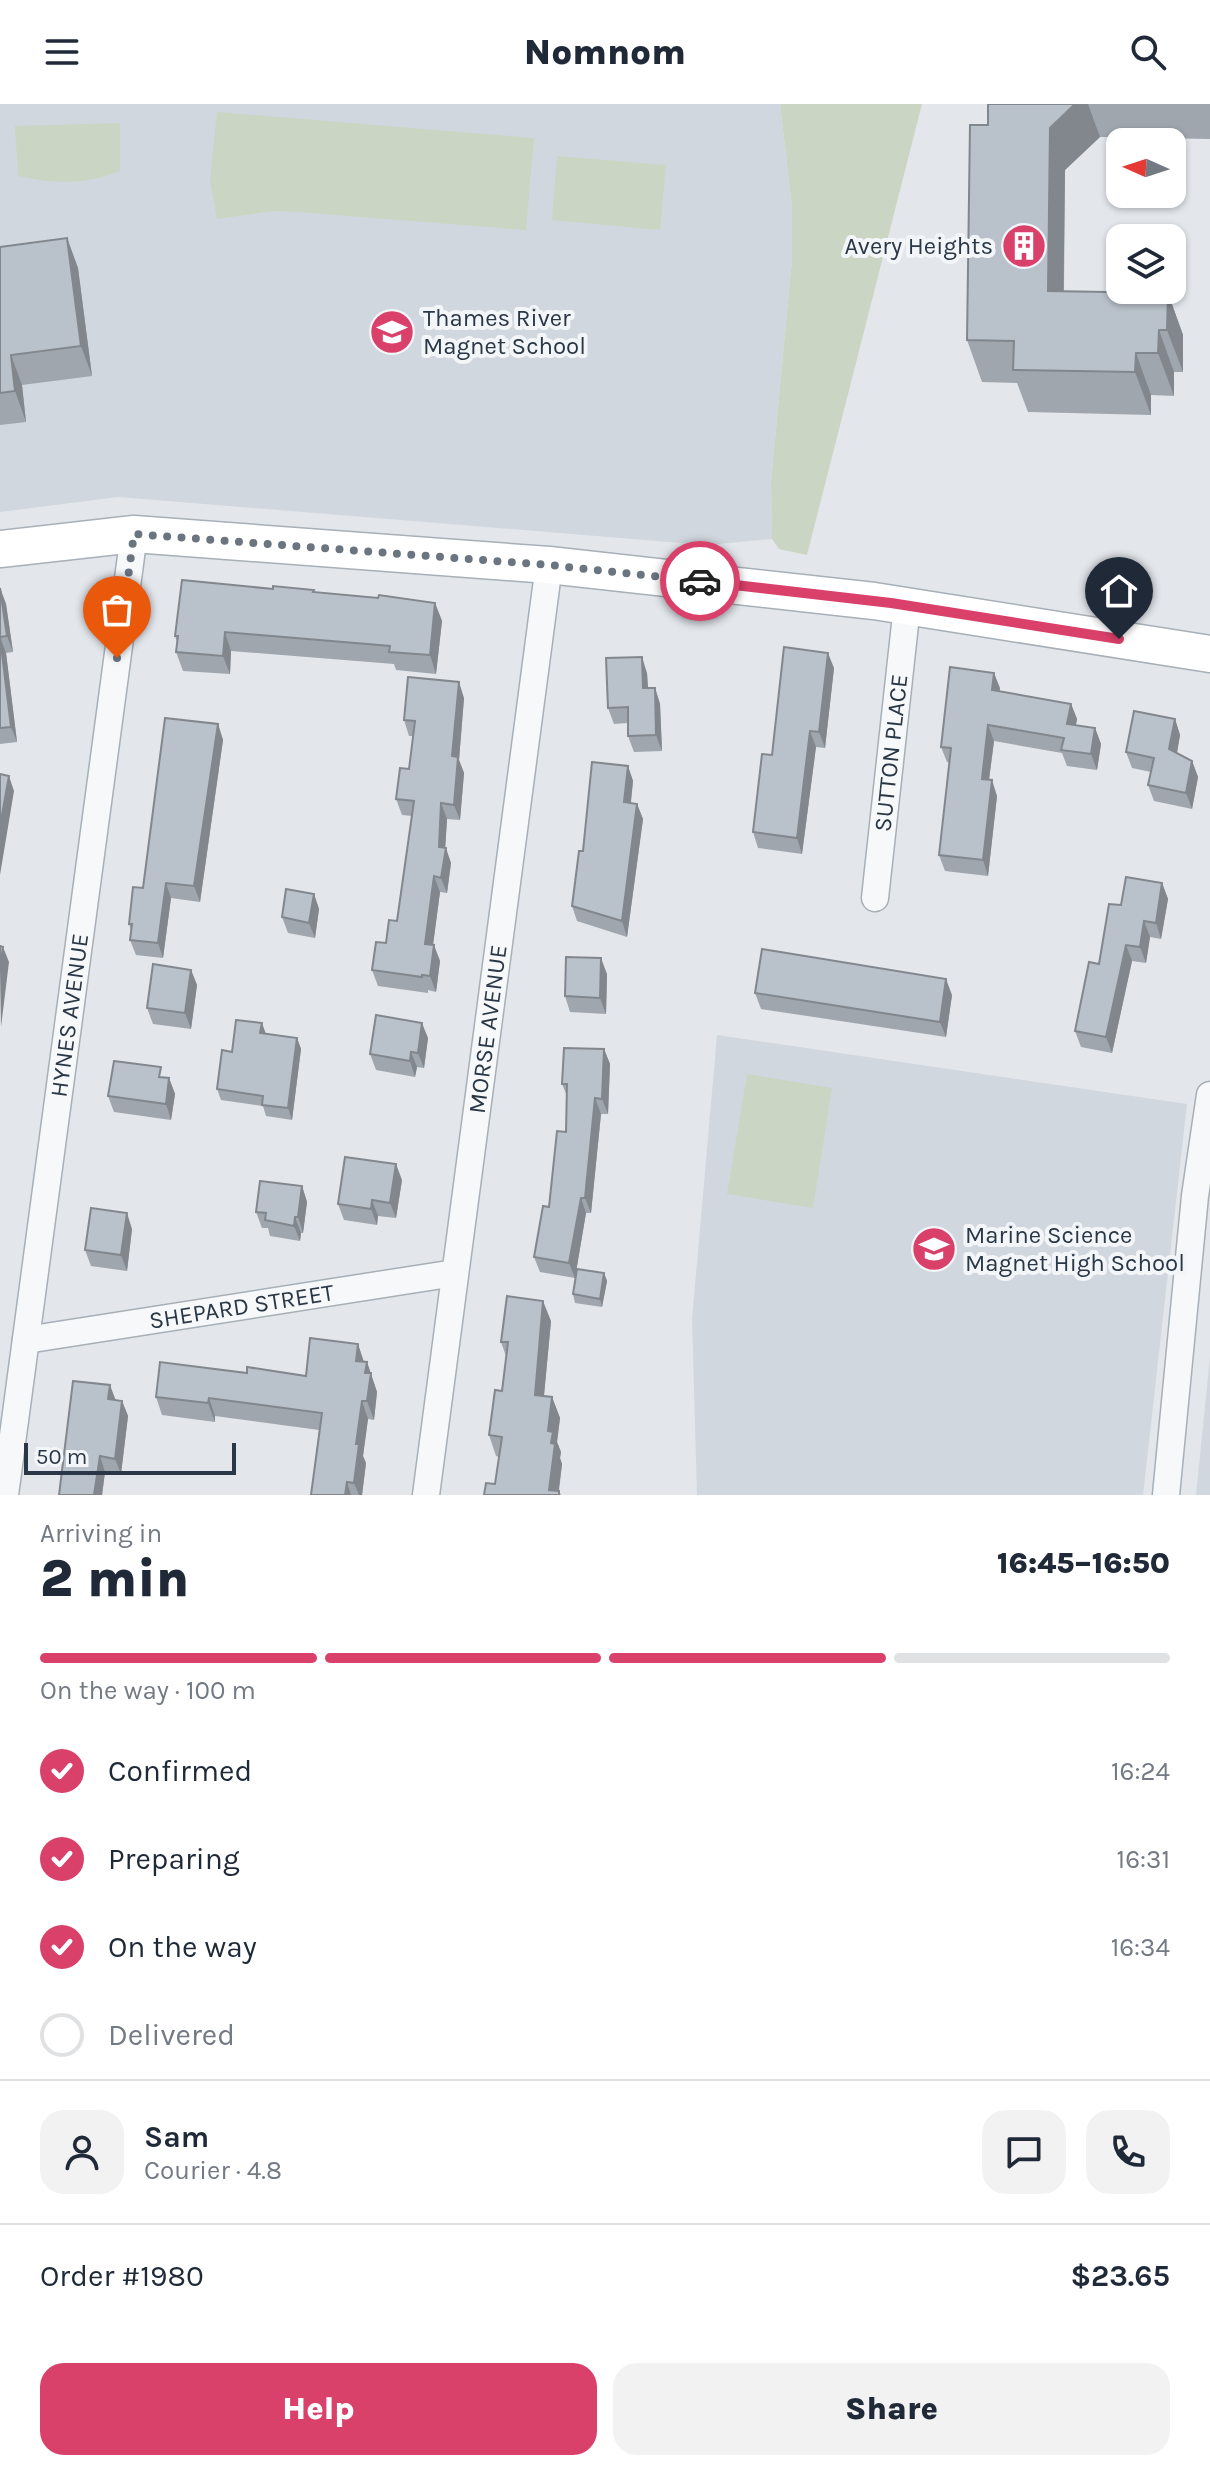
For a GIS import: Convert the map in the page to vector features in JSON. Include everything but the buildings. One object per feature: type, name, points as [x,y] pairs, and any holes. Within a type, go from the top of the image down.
[{"type":"street","points":[[0,549],[134,534],[549,565],[780,589],[907,606],[1210,654]]},
{"type":"street","name":"HYNES AVENUE","points":[[5,1495],[134,534]]},
{"type":"street","name":"MORSE AVENUE","points":[[426,1495],[549,565]]},
{"type":"street","name":"SUTTON PLACE","points":[[875,898],[907,606]]},
{"type":"street","points":[[1166,1495],[1195,1196],[1210,1095]]},
{"type":"street","name":"SHEPARD STREET","points":[[26,1340],[455,1273]]},
{"type":"shaded area","name":"Thames River Magnet School","points":[[0,104],[780,104],[792,207],[792,259],[771,482],[772,539],[706,545],[118,497],[0,512]]},
{"type":"shaded area","name":"Marine Science Magnet High School","points":[[717,1035],[1187,1104],[1143,1495],[697,1495],[692,1320]]},
{"type":"shaded area","points":[[1210,1357],[1210,1495],[1196,1495]]},
{"type":"green space","points":[[780,104],[922,104],[807,555],[779,549],[772,539],[771,482],[792,259],[792,207]]},
{"type":"green space","points":[[217,112],[534,138],[526,230],[273,211],[217,219],[210,180]]},
{"type":"green space","points":[[120,123],[120,171],[69,182],[18,176],[15,126]]},
{"type":"green space","points":[[557,156],[666,165],[660,230],[552,220]]},
{"type":"green space","points":[[747,1074],[832,1088],[813,1208],[727,1194]]},
{"type":"way so far","points":[[117,658],[134,534],[549,565],[700,581]]},
{"type":"place","name":"Avery Heights","points":[[1024,246]]},
{"type":"place","name":"Thames River Magnet School","points":[[392,332]]},
{"type":"place","name":"Marine Science Magnet High School","points":[[934,1249]]},
{"type":"route","points":[[700,581],[891,603],[1119,639]]}]
